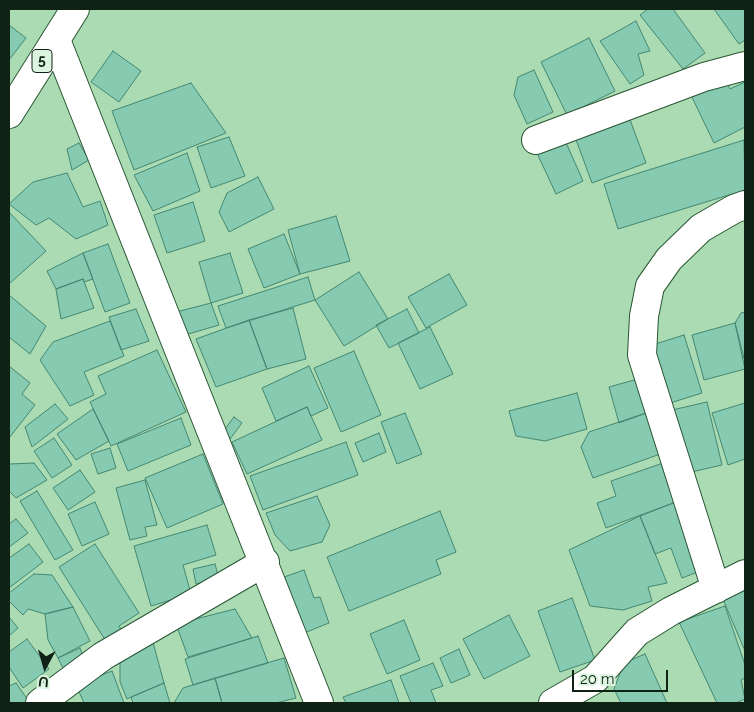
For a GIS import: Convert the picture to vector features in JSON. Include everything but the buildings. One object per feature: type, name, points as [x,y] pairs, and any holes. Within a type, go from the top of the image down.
[{"type":"main road","name":"5","points":[[9,114],[75,9]]},
{"type":"main road","points":[[56,40],[265,562],[319,703]]},
{"type":"main road","points":[[536,140],[704,77],[745,66]]},
{"type":"main road","points":[[716,589],[642,355],[644,316],[650,286],[669,259],[701,228],[734,209],[745,205]]},
{"type":"main road","points":[[40,703],[103,656],[265,562]]},
{"type":"main road","points":[[553,703],[594,679],[637,632],[671,611],[745,574]]}]
